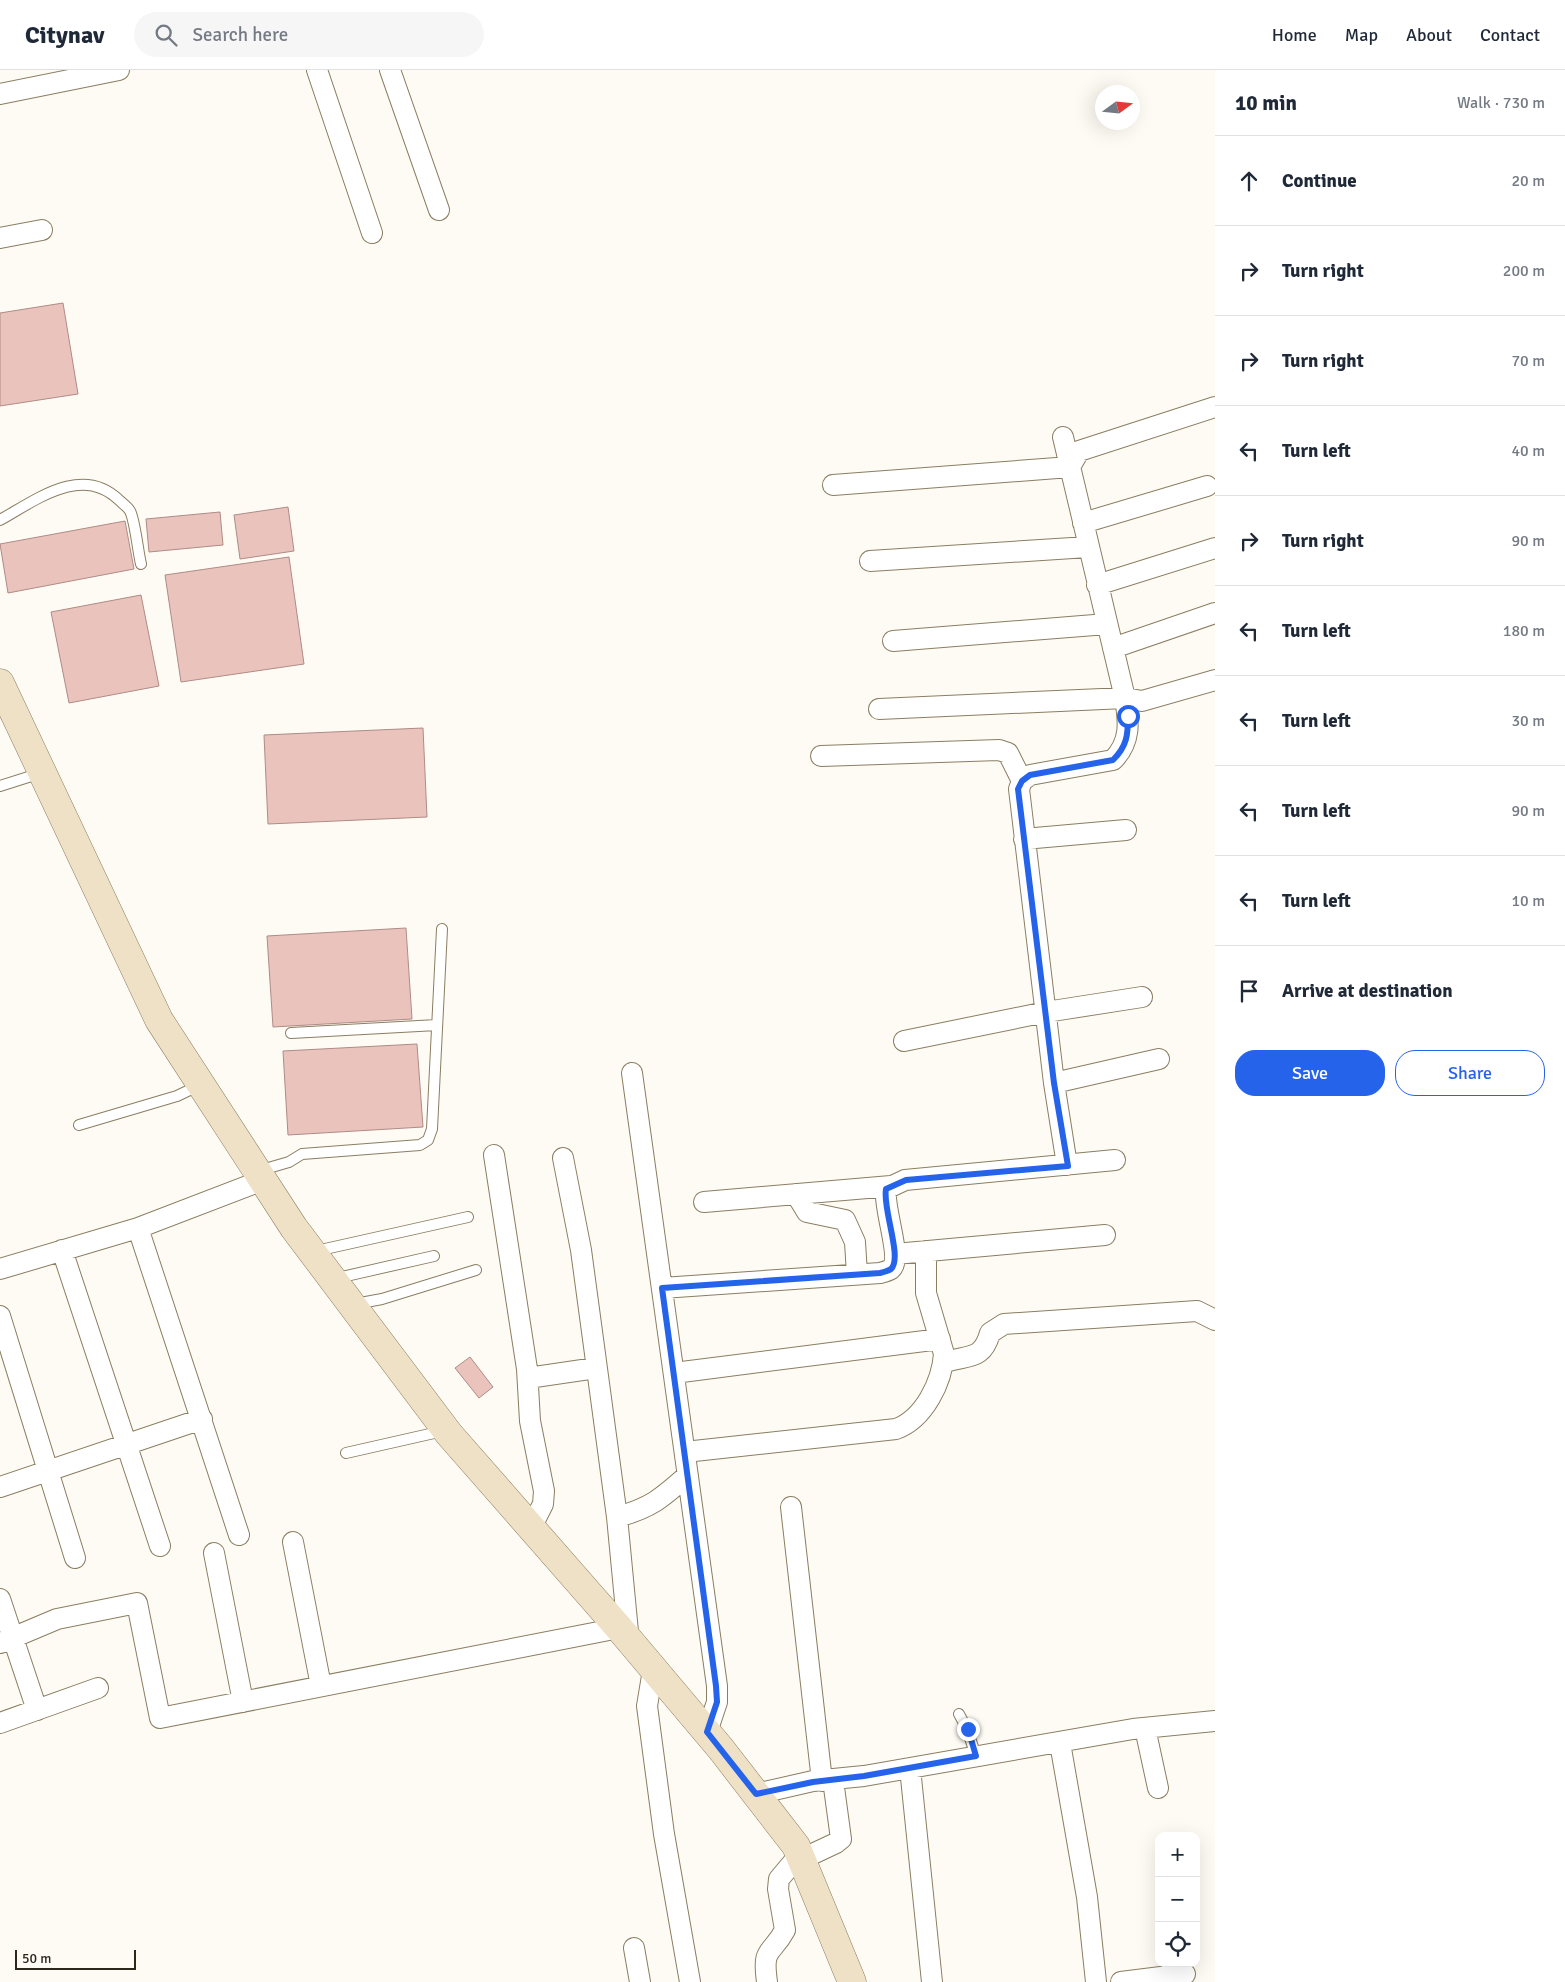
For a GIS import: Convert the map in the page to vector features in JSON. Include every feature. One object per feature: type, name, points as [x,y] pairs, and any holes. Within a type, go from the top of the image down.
[{"type":"main road","points":[[0,683],[159,1020],[260,1176],[312,1252],[447,1430],[707,1732],[796,1846],[852,1982]]},
{"type":"street","points":[[0,94],[119,70]]},
{"type":"street","points":[[317,70],[372,232]]},
{"type":"street","points":[[390,70],[439,210]]},
{"type":"street","points":[[0,238],[42,230]]},
{"type":"street","points":[[1070,467],[1079,451],[1215,407]]},
{"type":"street","points":[[1063,437],[1097,585],[1126,698],[1128,739],[1121,752],[1113,760],[1030,775],[1022,781],[1018,789],[1054,1083],[1068,1166]]},
{"type":"street","points":[[833,484],[1070,467]]},
{"type":"street","points":[[1083,523],[1207,486]]},
{"type":"street","points":[[870,561],[1088,547]]},
{"type":"street","points":[[1097,585],[1215,548]]},
{"type":"street","points":[[1113,648],[1215,613]]},
{"type":"street","points":[[893,641],[1107,624]]},
{"type":"street","points":[[879,709],[1126,698],[1142,702],[1215,680]]},
{"type":"street","points":[[822,756],[999,750],[1008,753],[1022,781]]},
{"type":"street","points":[[1024,839],[1126,830]]},
{"type":"street","points":[[904,1041],[1046,1012],[1142,997]]},
{"type":"street","points":[[1054,1083],[1158,1059]]},
{"type":"street","points":[[632,1073],[716,1686],[717,1702],[707,1732]]},
{"type":"street","points":[[494,1155],[528,1378],[530,1421],[544,1491],[543,1504],[532,1528]]},
{"type":"street","points":[[7,1640],[57,1619],[137,1603],[160,1718],[321,1686],[624,1635],[617,1517],[577,1222],[563,1158]]},
{"type":"street","points":[[662,1288],[890,1270],[895,1264],[895,1254],[886,1212],[886,1189],[891,1186],[906,1180],[1115,1160]]},
{"type":"street","points":[[0,1269],[138,1228],[260,1176]]},
{"type":"street","points":[[704,1202],[891,1186]]},
{"type":"street","points":[[796,1194],[808,1212],[845,1220],[855,1242],[857,1274]]},
{"type":"street","points":[[138,1228],[239,1535]]},
{"type":"street","points":[[895,1254],[1105,1235]]},
{"type":"street","points":[[62,1250],[160,1546]]},
{"type":"street","points":[[685,1452],[896,1429],[905,1426],[920,1413],[932,1392],[944,1354],[926,1293],[926,1251]]},
{"type":"street","points":[[943,1362],[981,1353],[990,1333],[1004,1324],[1197,1312],[1215,1320]]},
{"type":"street","points":[[0,1316],[50,1470],[76,1558]]},
{"type":"street","points":[[674,1373],[940,1339]]},
{"type":"street","points":[[528,1378],[596,1368]]},
{"type":"street","points":[[0,1487],[202,1419]]},
{"type":"street","points":[[617,1517],[651,1506],[688,1475]]},
{"type":"street","points":[[768,1982],[765,1966],[766,1957],[770,1948],[785,1930],[778,1889],[779,1879],[801,1857],[836,1843],[840,1839],[827,1780],[791,1507]]},
{"type":"street","points":[[293,1542],[321,1686]]},
{"type":"street","points":[[214,1553],[243,1702]]},
{"type":"street","points":[[0,1599],[7,1640],[38,1710]]},
{"type":"street","points":[[653,1670],[647,1706],[664,1834],[690,1982]]},
{"type":"street","points":[[0,1723],[98,1688]]},
{"type":"street","points":[[756,1794],[827,1780],[910,1768],[1146,1728],[1215,1721]]},
{"type":"street","points":[[1146,1728],[1158,1788]]},
{"type":"street","points":[[1060,1743],[1087,1897],[1096,1982]]},
{"type":"street","points":[[910,1768],[932,1982]]},
{"type":"street","points":[[634,1948],[640,1982]]},
{"type":"street","points":[[1121,1982],[1185,1974]]},
{"type":"lane","points":[[0,520],[55,490],[71,484],[89,484],[110,492],[130,511],[141,564]]},
{"type":"lane","points":[[0,786],[42,772]]},
{"type":"lane","points":[[260,1176],[302,1154],[420,1145],[428,1140],[432,1129],[442,929]]},
{"type":"lane","points":[[291,1033],[437,1025]]},
{"type":"lane","points":[[79,1125],[177,1096],[201,1085]]},
{"type":"lane","points":[[312,1252],[468,1217]]},
{"type":"lane","points":[[332,1279],[434,1256]]},
{"type":"lane","points":[[352,1304],[382,1299],[476,1270]]},
{"type":"lane","points":[[346,1453],[447,1430]]},
{"type":"lane","points":[[960,1714],[968,1729],[976,1756]]},
{"type":"building","points":[[63,303],[78,394],[0,406],[0,313]]},
{"type":"building","points":[[288,507],[294,551],[240,559],[234,515]]},
{"type":"building","points":[[220,512],[223,545],[149,552],[146,519]]},
{"type":"building","points":[[125,521],[134,569],[8,593],[0,544]]},
{"type":"building","points":[[289,557],[304,664],[181,682],[165,575]]},
{"type":"building","points":[[141,595],[159,686],[69,703],[51,612]]},
{"type":"building","points":[[423,728],[427,817],[268,824],[264,735]]},
{"type":"building","points":[[406,928],[412,1019],[273,1027],[267,936]]},
{"type":"building","points":[[417,1044],[423,1127],[288,1135],[283,1051]]},
{"type":"building","points":[[470,1357],[493,1387],[479,1398],[455,1368]]},
{"type":"route","points":[[968,1729],[976,1756],[864,1776],[813,1782],[756,1794],[707,1732],[714,1716],[717,1702],[712,1642],[662,1288],[880,1273],[890,1270],[895,1264],[895,1254],[893,1237],[886,1212],[885,1196],[886,1189],[891,1186],[906,1180],[1068,1166],[1054,1083],[1018,789],[1022,781],[1030,775],[1113,760],[1121,752],[1128,739],[1128,716]]}]
